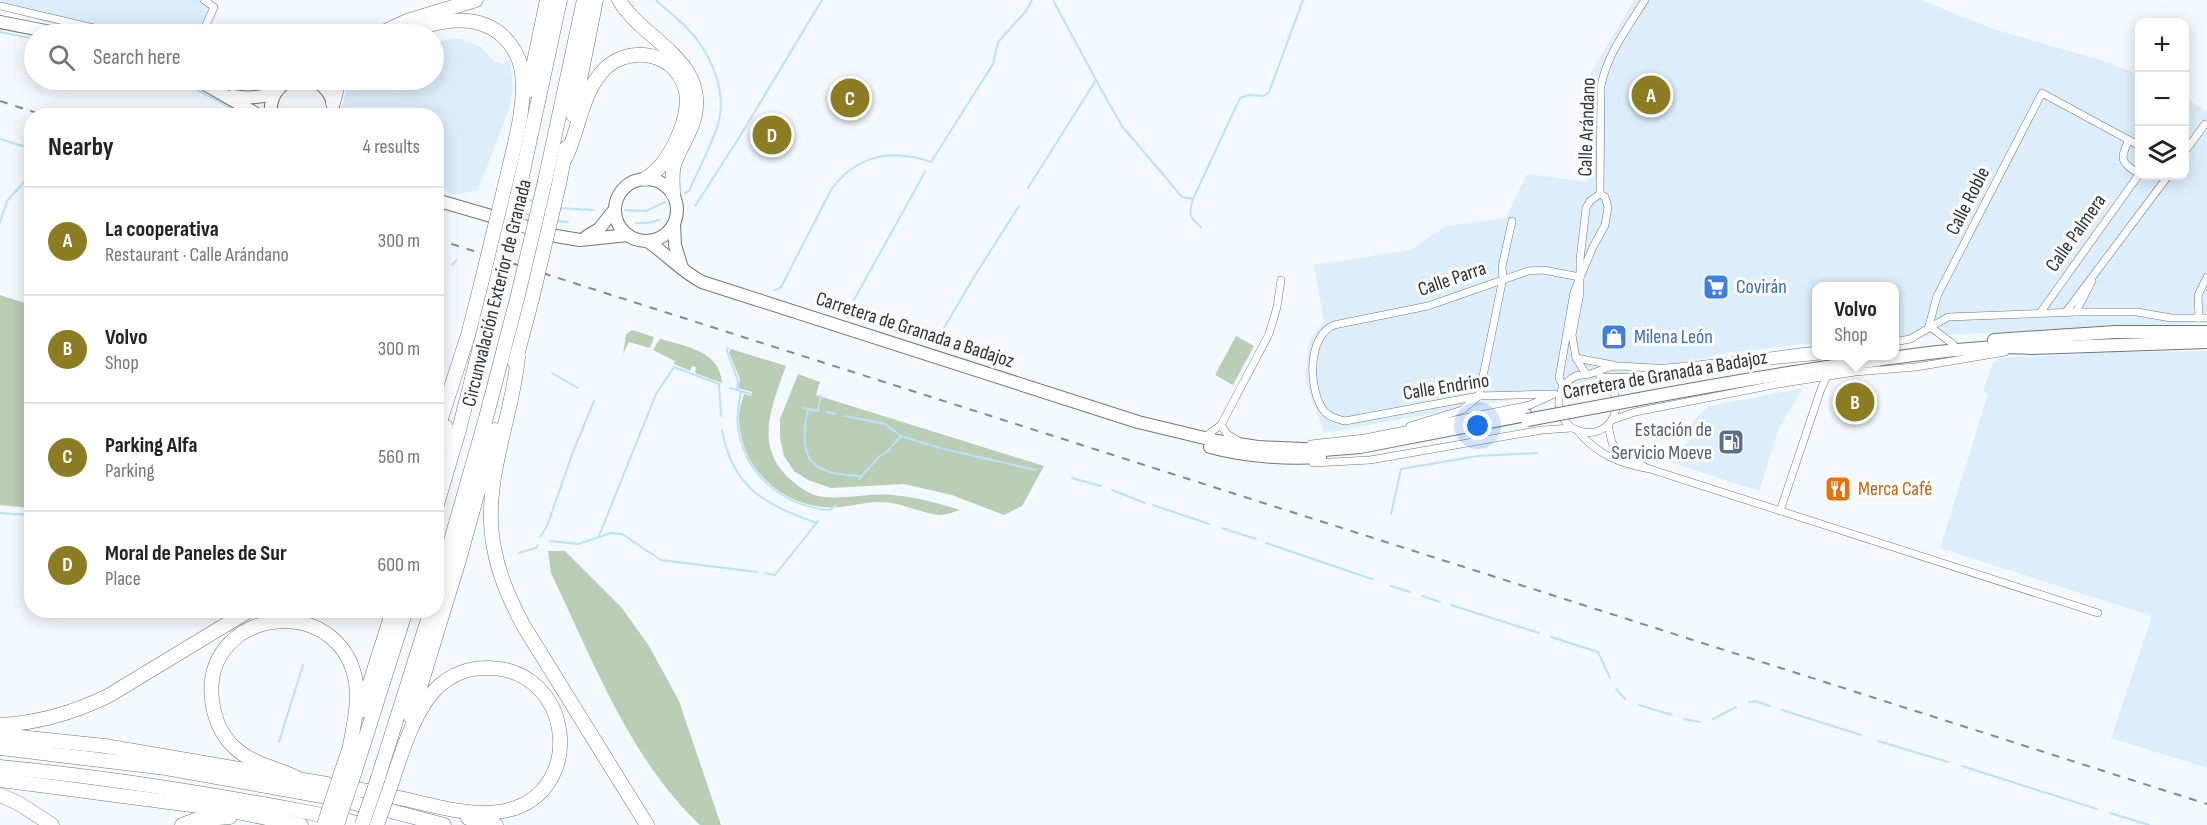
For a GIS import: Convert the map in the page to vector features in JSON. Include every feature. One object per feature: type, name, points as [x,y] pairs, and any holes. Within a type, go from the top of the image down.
[{"type":"highway","points":[[401,24],[476,0]]},
{"type":"highway","points":[[520,119],[525,108],[547,0]]},
{"type":"highway","name":"Circunvalación Exterior de Granada","points":[[444,481],[459,430],[488,286],[515,174],[560,0]]},
{"type":"highway","name":"Circunvalación Exterior de Granada","points":[[444,566],[483,429],[525,297],[545,181],[584,0]]},
{"type":"highway","points":[[596,0],[566,156],[525,297],[516,372],[492,496],[492,535],[499,572],[509,599],[647,825]]},
{"type":"highway","points":[[619,0],[637,22],[678,57],[692,79],[696,92],[695,117],[674,167],[673,194],[677,211],[674,223],[675,245],[682,269]]},
{"type":"highway","points":[[432,24],[464,20],[484,25],[504,37],[519,60],[522,72],[515,174]]},
{"type":"highway","points":[[0,22],[24,27]]},
{"type":"highway","points":[[566,156],[589,92],[600,74],[614,62],[631,54],[657,57],[668,63],[683,81],[687,103],[681,130],[667,156],[661,166],[645,179],[626,187],[617,200],[615,209],[617,219],[628,235]]},
{"type":"highway","points":[[217,90],[248,108]]},
{"type":"highway","points":[[272,108],[277,90]]},
{"type":"highway","points":[[326,90],[333,108]]},
{"type":"highway","points":[[333,108],[337,90]]},
{"type":"highway","points":[[229,96],[244,99],[260,98],[275,93]]},
{"type":"highway","points":[[645,179],[662,183],[673,194]]},
{"type":"highway","points":[[444,202],[491,216]]},
{"type":"highway","points":[[580,240],[599,230],[615,209]]},
{"type":"highway","points":[[556,236],[580,240],[606,235],[628,235],[647,241],[662,237],[674,223]]},
{"type":"highway","name":"Carretera de Granada a Badajoz","points":[[647,241],[702,282],[1138,422],[1202,439],[1288,454]]},
{"type":"highway","points":[[444,409],[468,335],[488,286]]},
{"type":"highway","points":[[1899,349],[2115,332],[2207,332]]},
{"type":"highway","points":[[444,431],[467,349],[468,335]]},
{"type":"highway","name":"Carretera de Granada a Badajoz","points":[[1899,357],[2007,347],[2207,342]]},
{"type":"highway","points":[[444,609],[512,371],[518,357]]},
{"type":"highway","name":"Carretera de Granada a Badajoz","points":[[1138,422],[1157,431],[1239,455],[1270,457],[1360,447],[1527,418],[1783,367],[1833,360]]},
{"type":"highway","name":"Carretera de Granada a Badajoz","points":[[1650,394],[1878,360]]},
{"type":"highway","points":[[1221,442],[1229,447],[1258,452],[1270,457]]},
{"type":"highway","points":[[0,725],[36,722],[60,717],[84,708],[108,696],[237,618]]},
{"type":"highway","points":[[350,746],[390,618]]},
{"type":"highway","points":[[0,767],[209,794],[320,820],[348,772],[403,618]]},
{"type":"highway","points":[[377,825],[385,780],[429,618]]},
{"type":"highway","points":[[405,742],[441,618]]},
{"type":"highway","points":[[0,748],[324,790],[247,757],[235,748],[224,736],[217,723],[211,694],[216,667],[230,644],[243,633],[275,621],[291,620],[314,627],[334,641],[351,665],[356,679],[357,694],[348,772],[350,823]]},
{"type":"highway","points":[[350,823],[385,780],[426,702],[436,688],[461,672],[478,668],[503,669],[525,677],[538,687],[555,711],[560,725],[559,755],[555,770],[534,797],[512,808],[486,813],[395,797]]},
{"type":"highway","points":[[0,735],[105,746],[297,777]]},
{"type":"highway","points":[[0,780],[132,796],[261,816],[301,825]]},
{"type":"highway","points":[[0,795],[18,803],[52,825]]},
{"type":"highway","points":[[433,805],[455,814],[496,825]]},
{"type":"highway","points":[[391,812],[444,825]]},
{"type":"highway","points":[[182,825],[218,816],[261,816]]},
{"type":"street","points":[[204,0],[214,7],[206,24]]},
{"type":"street","name":"Calle Arándano","points":[[1600,194],[1601,87],[1604,72],[1611,55],[1645,0]]},
{"type":"street","points":[[0,6],[76,24]]},
{"type":"street","name":"Calle Roble","points":[[1929,326],[1937,296],[2042,93],[2129,140]]},
{"type":"street","points":[[2189,146],[2205,124]]},
{"type":"street","points":[[2135,144],[2129,140],[2122,153],[2125,164],[2135,170]]},
{"type":"street","name":"Calle Palmera","points":[[2040,313],[2135,179]]},
{"type":"street","name":"Calle Palmera","points":[[2066,312],[2165,180]]},
{"type":"street","name":"Calle Arándano","points":[[1559,391],[1562,356],[1574,292],[1605,225],[1608,203],[1600,194]]},
{"type":"street","name":"Calle Arándano","points":[[1588,374],[1576,358],[1572,335],[1580,293],[1586,208],[1590,201],[1600,194]]},
{"type":"street","points":[[1400,431],[1418,422],[1462,410],[1479,396],[1512,221]]},
{"type":"street","name":"Calle Parra","points":[[1345,421],[1333,418],[1324,411],[1319,401],[1313,373],[1317,341],[1322,333],[1334,325],[1428,306],[1528,271],[1543,270],[1580,277]]},
{"type":"street","name":"Calle Palmera","points":[[2076,312],[2095,274]]},
{"type":"street","points":[[1899,341],[1910,339],[1948,317],[2066,312],[2137,312],[2171,318],[2203,318],[2198,295],[2207,277]]},
{"type":"street","points":[[1202,439],[1219,426],[1269,334],[1277,307],[1281,280]]},
{"type":"street","points":[[1929,326],[1953,344]]},
{"type":"street","points":[[1300,445],[1288,454],[1306,463],[1370,460],[1542,430],[1575,429],[1594,432],[1635,412],[1784,383],[1916,367],[2032,348]]},
{"type":"street","points":[[1576,358],[1616,366],[1657,368],[1812,351]]},
{"type":"street","points":[[1588,374],[1650,378],[1730,365],[1812,357]]},
{"type":"street","points":[[1730,365],[1753,358]]},
{"type":"street","points":[[1219,426],[1234,439],[1300,445],[1331,443],[1530,405],[1559,391],[1577,376],[1616,366]]},
{"type":"street","points":[[1600,376],[1607,381],[1617,395],[1616,412],[1610,423],[1612,443],[1621,453],[1650,469]]},
{"type":"street","points":[[1780,511],[1827,376]]},
{"type":"street","points":[[1559,391],[1560,413],[1575,429],[1596,451],[1630,466],[1650,469],[2097,613]]},
{"type":"street","name":"Calle Endrino","points":[[1345,421],[1479,396],[1559,391]]},
{"type":"street","points":[[1219,426],[1221,442]]},
{"type":"shaded area","points":[[0,0],[209,0],[220,8],[212,24],[53,24],[0,9]]},
{"type":"shaded area","points":[[1634,0],[1921,0],[1990,28],[2104,61],[2135,73],[2135,180],[2189,180],[2189,100],[2207,112],[2207,323],[1899,337],[1899,282],[1812,282],[1812,343],[1727,353],[1526,397],[1324,433],[1305,379],[1309,341],[1324,321],[1314,265],[1410,250],[1446,226],[1506,218],[1527,174],[1587,182],[1589,76]]},
{"type":"shaded area","points":[[461,39],[481,47],[493,60],[503,64],[510,60],[513,88],[509,109],[478,190],[456,195],[444,191],[444,108],[341,108],[347,90],[444,90],[444,40]]},
{"type":"shaded area","points":[[2207,351],[2207,768],[2111,738],[2152,616],[1940,548],[1988,394],[1983,391],[1993,363],[2000,358],[2120,352]]},
{"type":"shaded area","name":"Estación de Servicio Moeve","points":[[1803,388],[1779,428],[1759,491],[1658,458],[1683,447],[1692,438],[1693,421],[1709,406]]},
{"type":"green space","points":[[0,295],[24,303],[24,507],[0,505]]},
{"type":"green space","points":[[632,330],[654,337],[650,348],[629,342],[623,354],[626,334]]},
{"type":"green space","points":[[1236,336],[1254,346],[1233,385],[1215,375]]},
{"type":"green space","points":[[661,339],[691,348],[709,357],[720,372],[722,383],[695,373],[696,367],[692,366],[690,371],[674,364],[675,361],[653,350]]},
{"type":"green space","points":[[731,349],[786,366],[771,413],[769,443],[773,457],[782,470],[801,488],[824,497],[902,496],[960,510],[938,515],[880,502],[825,507],[808,504],[777,490],[764,479],[746,450],[741,434],[739,413],[744,394],[751,396],[752,392],[738,388],[740,380],[729,352]]},
{"type":"green space","points":[[798,374],[820,382],[816,395],[1044,466],[1022,506],[1004,515],[952,495],[904,484],[831,488],[808,480],[794,471],[784,456],[780,438],[780,419]]},
{"type":"green space","points":[[548,551],[565,551],[622,608],[649,646],[679,701],[721,825],[700,825],[675,799],[633,739],[598,673],[551,573]]},
{"type":"waterway","points":[[656,0],[684,25],[702,46],[719,85],[721,99],[717,127],[689,191],[685,193]]},
{"type":"waterway","points":[[695,206],[822,0]]},
{"type":"waterway","points":[[775,290],[781,287],[831,190],[841,178],[863,162],[889,155],[931,162],[993,64],[998,42],[1026,11],[1032,0]]},
{"type":"waterway","points":[[1028,188],[1096,80],[1053,0]]},
{"type":"waterway","points":[[1201,227],[1191,215],[1193,199],[1240,98],[1248,95],[1264,96],[1269,92],[1303,0]]},
{"type":"waterway","points":[[0,32],[24,37]]},
{"type":"waterway","points":[[1096,80],[1122,126],[1182,197],[1193,199]]},
{"type":"waterway","points":[[198,90],[231,108]]},
{"type":"waterway","points":[[0,139],[24,146]]},
{"type":"waterway","points":[[925,172],[845,316],[935,343],[1019,206]]},
{"type":"waterway","points":[[0,222],[7,201],[24,182]]},
{"type":"waterway","points":[[522,198],[534,201]]},
{"type":"waterway","points":[[625,210],[646,211],[665,202]]},
{"type":"waterway","points":[[560,208],[593,210]]},
{"type":"waterway","points":[[518,212],[533,216]]},
{"type":"waterway","points":[[636,223],[659,220]]},
{"type":"waterway","points":[[556,221],[568,222]]},
{"type":"waterway","points":[[452,265],[457,260]]},
{"type":"waterway","points":[[728,348],[727,351],[738,381],[737,390]]},
{"type":"waterway","points":[[599,536],[656,394],[674,367],[719,384],[721,416]]},
{"type":"waterway","points":[[552,373],[578,388]]},
{"type":"waterway","points":[[730,388],[751,394]]},
{"type":"waterway","points":[[741,391],[738,428],[742,445],[757,473],[780,494],[794,501],[827,510],[837,504]]},
{"type":"waterway","points":[[804,408],[818,411],[821,395]]},
{"type":"waterway","points":[[540,537],[547,526],[594,401]]},
{"type":"waterway","points":[[808,409],[805,441],[807,453],[812,461],[820,468],[830,472],[862,476]]},
{"type":"waterway","points":[[827,412],[836,414]]},
{"type":"waterway","points":[[846,416],[885,424],[901,436],[940,448],[1036,470]]},
{"type":"waterway","points":[[722,430],[734,466],[754,492],[782,509],[817,523]]},
{"type":"waterway","points":[[859,479],[901,436]]},
{"type":"waterway","points":[[1391,514],[1401,469],[1478,456],[1537,453]]},
{"type":"waterway","points":[[1072,478],[1101,486]]},
{"type":"waterway","points":[[1112,490],[1145,503]]},
{"type":"waterway","points":[[1153,505],[1209,524]]},
{"type":"waterway","points":[[0,513],[24,514]]},
{"type":"waterway","points":[[765,573],[775,575],[818,521]]},
{"type":"waterway","points":[[1222,528],[1256,539]]},
{"type":"waterway","points":[[550,541],[578,544],[611,533],[622,534],[661,560],[757,572]]},
{"type":"waterway","points":[[1266,543],[1372,579]]},
{"type":"waterway","points":[[519,553],[536,548],[538,545]]},
{"type":"waterway","points":[[1391,586],[1410,592]]},
{"type":"waterway","points":[[1422,596],[1440,602]]},
{"type":"waterway","points":[[1451,605],[1539,633]]},
{"type":"waterway","points":[[1551,637],[1598,652],[1610,678]]},
{"type":"waterway","points":[[279,742],[303,665]]},
{"type":"waterway","points":[[1616,689],[1625,699]]},
{"type":"waterway","points":[[1749,702],[1755,701],[1770,706]]},
{"type":"waterway","points":[[1639,705],[1672,715]]},
{"type":"waterway","points":[[1713,719],[1736,707]]},
{"type":"waterway","points":[[1782,710],[1861,735]]},
{"type":"waterway","points":[[1684,719],[1700,722]]},
{"type":"waterway","points":[[1878,741],[1948,762]]},
{"type":"waterway","points":[[1962,766],[2097,809]]},
{"type":"waterway","points":[[2110,813],[2149,825]]},
{"type":"railway","points":[[0,101],[24,109]]},
{"type":"railway","points":[[444,242],[2207,804]]},
{"type":"place","name":"La cooperativa","points":[[1651,95]]},
{"type":"place","name":"Parking Alfa","points":[[850,98]]},
{"type":"place","name":"Moral de Paneles de Sur","points":[[772,135]]},
{"type":"place","name":"Covirán","points":[[1716,287]]},
{"type":"place","name":"Milena León","points":[[1614,337]]},
{"type":"place","name":"Volvo","points":[[1855,402]]},
{"type":"place","name":"Estación de Servicio Moeve","points":[[1731,442]]},
{"type":"place","name":"Merca Café","points":[[1838,489]]}]
